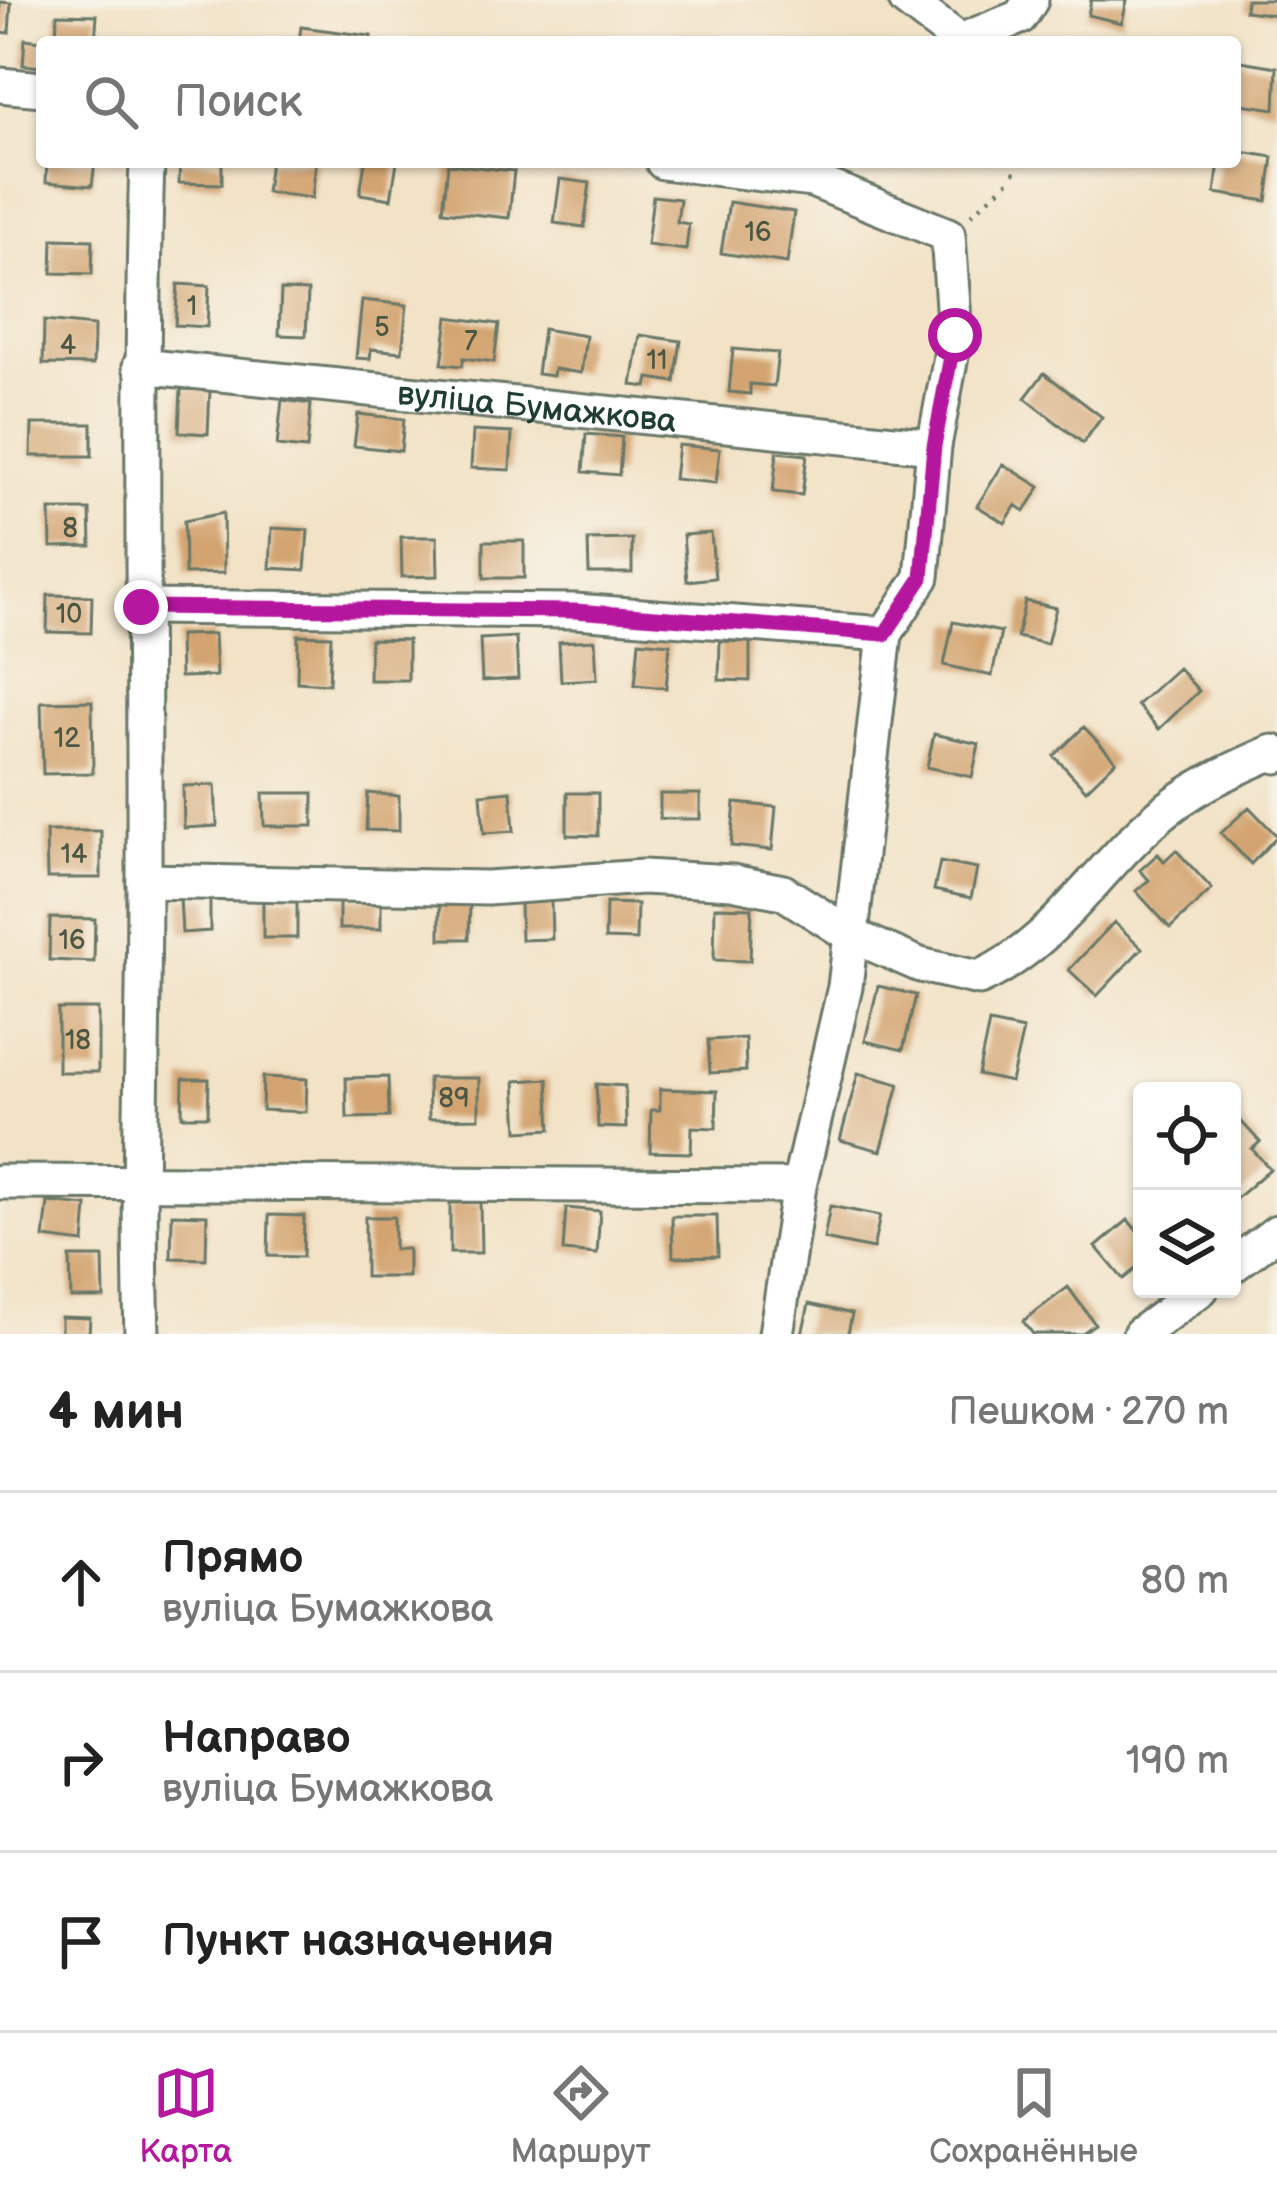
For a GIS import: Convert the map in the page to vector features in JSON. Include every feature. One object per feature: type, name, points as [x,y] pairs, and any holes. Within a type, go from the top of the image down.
[{"type":"street","points":[[906,0],[953,36]]},
{"type":"street","points":[[972,36],[1020,17],[1031,0]]},
{"type":"street","points":[[0,85],[36,88]]},
{"type":"street","points":[[142,1334],[136,1180],[144,881],[140,367],[147,168]]},
{"type":"street","points":[[713,168],[812,180],[948,235],[955,335],[934,446],[922,578],[885,634],[845,987],[799,1186],[776,1334]]},
{"type":"street","name":"вуліца Бумажкова","points":[[140,367],[934,446]]},
{"type":"street","points":[[141,607],[575,611],[885,634]]},
{"type":"street","points":[[144,881],[487,888],[643,877],[732,882],[783,892],[849,934],[920,965],[979,978],[1034,949],[1151,822],[1195,790],[1274,752],[1277,756]]},
{"type":"street","points":[[0,1182],[799,1186]]},
{"type":"street","points":[[1241,1259],[1277,1232]]},
{"type":"street","points":[[1140,1334],[1189,1298]]},
{"type":"path","points":[[948,235],[1012,178],[1016,168]]},
{"type":"building","points":[[1091,0],[1127,0],[1122,23],[1088,15]]},
{"type":"building","points":[[1246,0],[1277,0],[1277,15],[1245,11]]},
{"type":"building","points":[[0,2],[11,3],[9,33],[0,32]]},
{"type":"building","points":[[57,14],[97,15],[95,36],[56,36]]},
{"type":"building","points":[[301,27],[371,36],[300,36]]},
{"type":"building","points":[[25,39],[36,40],[36,66],[23,65]]},
{"type":"building","points":[[1241,61],[1277,67],[1275,109],[1241,104]]},
{"type":"building","points":[[1241,152],[1273,157],[1267,201],[1215,193],[1218,168],[1241,168]]},
{"type":"building","points":[[47,168],[94,168],[92,186],[46,182]]},
{"type":"building","points":[[180,168],[222,168],[222,184],[179,183]]},
{"type":"building","points":[[269,168],[315,168],[312,198],[266,192]]},
{"type":"building","points":[[364,168],[396,168],[391,199],[360,194]]},
{"type":"building","points":[[448,168],[514,171],[509,218],[443,211]]},
{"type":"building","points":[[560,179],[590,183],[584,227],[554,223]]},
{"type":"building","points":[[653,196],[680,199],[677,222],[689,224],[686,250],[647,245]]},
{"type":"building","points":[[729,202],[794,212],[787,263],[721,253]]},
{"type":"building","points":[[53,239],[93,240],[92,274],[52,273]]},
{"type":"building","points":[[178,284],[209,286],[207,327],[175,325]]},
{"type":"building","points":[[281,290],[308,291],[306,336],[279,335]]},
{"type":"building","points":[[362,300],[407,305],[402,352],[371,349],[370,359],[356,358]]},
{"type":"building","points":[[448,317],[499,324],[494,362],[464,358],[462,366],[442,364]]},
{"type":"building","points":[[44,321],[94,326],[93,365],[43,364]]},
{"type":"building","points":[[543,329],[586,336],[581,373],[554,369],[553,376],[537,374]]},
{"type":"building","points":[[640,335],[681,341],[675,382],[649,378],[647,387],[632,385]]},
{"type":"building","points":[[733,349],[778,353],[774,386],[750,384],[750,394],[729,392]]},
{"type":"building","points":[[1044,373],[1102,417],[1083,443],[1025,398]]},
{"type":"building","points":[[181,389],[210,390],[208,434],[179,432]]},
{"type":"building","points":[[282,400],[311,404],[307,449],[277,446]]},
{"type":"building","points":[[358,414],[404,419],[401,451],[354,446]]},
{"type":"building","points":[[32,424],[92,424],[92,456],[31,456]]},
{"type":"building","points":[[473,431],[512,433],[510,470],[471,468]]},
{"type":"building","points":[[586,434],[622,437],[619,475],[583,472]]},
{"type":"building","points":[[678,445],[720,449],[716,483],[674,479]]},
{"type":"building","points":[[777,452],[807,455],[802,495],[773,492]]},
{"type":"building","points":[[1003,464],[1040,487],[1025,511],[1016,505],[1005,523],[977,506]]},
{"type":"building","points":[[50,510],[90,510],[91,546],[51,547]]},
{"type":"building","points":[[223,513],[224,573],[185,574],[184,521]]},
{"type":"building","points":[[272,528],[308,530],[305,570],[270,568]]},
{"type":"building","points":[[711,533],[715,578],[687,581],[683,535]]},
{"type":"building","points":[[401,537],[437,537],[438,576],[402,577]]},
{"type":"building","points":[[632,539],[632,573],[589,573],[588,540]]},
{"type":"building","points":[[484,541],[524,541],[524,578],[484,578]]},
{"type":"building","points":[[48,595],[92,596],[91,633],[47,632]]},
{"type":"building","points":[[1025,601],[1056,608],[1047,644],[1017,637]]},
{"type":"building","points":[[953,622],[1001,632],[992,676],[944,665]]},
{"type":"building","points":[[214,634],[216,676],[180,677],[179,635]]},
{"type":"building","points":[[298,635],[331,636],[329,684],[297,682]]},
{"type":"building","points":[[516,637],[518,679],[482,681],[480,639]]},
{"type":"building","points":[[370,639],[408,640],[408,680],[369,680]]},
{"type":"building","points":[[595,640],[597,679],[561,681],[559,642]]},
{"type":"building","points":[[639,641],[670,644],[666,688],[635,685]]},
{"type":"building","points":[[720,641],[750,642],[750,681],[719,680]]},
{"type":"building","points":[[1178,668],[1199,691],[1159,729],[1137,705]]},
{"type":"building","points":[[92,701],[93,773],[43,774],[41,702]]},
{"type":"building","points":[[1084,727],[1116,761],[1086,790],[1054,756]]},
{"type":"building","points":[[934,734],[979,744],[972,777],[927,767]]},
{"type":"building","points":[[215,785],[217,826],[184,828],[183,786]]},
{"type":"building","points":[[511,791],[514,831],[484,833],[481,794]]},
{"type":"building","points":[[263,793],[313,793],[313,826],[264,826]]},
{"type":"building","points":[[368,793],[399,796],[399,831],[366,830]]},
{"type":"building","points":[[567,793],[598,793],[598,836],[567,835]]},
{"type":"building","points":[[660,794],[700,794],[700,819],[660,819]]},
{"type":"building","points":[[735,803],[776,807],[772,850],[731,846]]},
{"type":"building","points":[[1249,807],[1277,836],[1251,864],[1221,833]]},
{"type":"building","points":[[46,831],[101,831],[101,878],[47,878]]},
{"type":"building","points":[[1176,850],[1212,889],[1170,928],[1136,891],[1149,880],[1140,870],[1158,854],[1164,861]]},
{"type":"building","points":[[940,862],[977,869],[971,898],[934,890]]},
{"type":"building","points":[[297,896],[297,938],[263,938],[263,897]]},
{"type":"building","points":[[180,897],[210,898],[210,931],[182,933]]},
{"type":"building","points":[[339,898],[381,898],[381,929],[339,929]]},
{"type":"building","points":[[440,899],[470,899],[469,939],[440,939]]},
{"type":"building","points":[[551,901],[552,939],[521,940],[520,902]]},
{"type":"building","points":[[606,903],[637,904],[636,940],[605,939]]},
{"type":"building","points":[[715,907],[752,908],[750,961],[714,960]]},
{"type":"building","points":[[50,918],[95,919],[94,962],[49,960]]},
{"type":"building","points":[[1114,922],[1142,948],[1097,996],[1069,970]]},
{"type":"building","points":[[878,986],[916,995],[903,1050],[865,1041]]},
{"type":"building","points":[[58,1009],[98,1009],[98,1072],[58,1072]]},
{"type":"building","points":[[989,1023],[1023,1030],[1011,1082],[978,1075]]},
{"type":"building","points":[[745,1038],[746,1071],[710,1073],[708,1040]]},
{"type":"building","points":[[858,1073],[899,1084],[881,1151],[840,1140]]},
{"type":"building","points":[[263,1077],[307,1079],[306,1112],[262,1110]]},
{"type":"building","points":[[388,1077],[389,1117],[347,1118],[346,1078]]},
{"type":"building","points":[[428,1078],[479,1078],[479,1118],[429,1119]]},
{"type":"building","points":[[183,1079],[209,1079],[208,1116],[182,1116]]},
{"type":"building","points":[[548,1079],[551,1129],[518,1131],[515,1081]]},
{"type":"building","points":[[596,1084],[625,1086],[626,1128],[598,1127]]},
{"type":"building","points":[[660,1089],[717,1091],[716,1128],[692,1127],[691,1153],[650,1152],[651,1110],[660,1110]]},
{"type":"building","points":[[1241,1121],[1260,1142],[1252,1149],[1270,1169],[1241,1194]]},
{"type":"building","points":[[48,1202],[87,1206],[84,1243],[44,1238]]},
{"type":"building","points":[[480,1202],[481,1253],[450,1253],[450,1203]]},
{"type":"building","points":[[830,1206],[880,1216],[873,1249],[824,1239]]},
{"type":"building","points":[[566,1208],[600,1211],[597,1254],[563,1251]]},
{"type":"building","points":[[172,1214],[207,1215],[206,1259],[171,1258]]},
{"type":"building","points":[[269,1215],[304,1216],[303,1257],[268,1256]]},
{"type":"building","points":[[672,1216],[717,1216],[718,1256],[673,1257]]},
{"type":"building","points":[[365,1217],[394,1217],[394,1249],[408,1249],[408,1277],[365,1277]]},
{"type":"building","points":[[1128,1220],[1133,1226],[1133,1271],[1123,1279],[1096,1247]]},
{"type":"building","points":[[70,1257],[103,1257],[104,1298],[71,1298]]},
{"type":"building","points":[[1068,1287],[1095,1324],[1081,1334],[1033,1334],[1023,1321]]},
{"type":"building","points":[[809,1304],[852,1314],[848,1334],[802,1334]]},
{"type":"building","points":[[61,1317],[90,1318],[89,1334],[61,1334]]},
{"type":"route","points":[[141,607],[575,611],[885,634],[922,578],[934,446],[955,335]]}]
